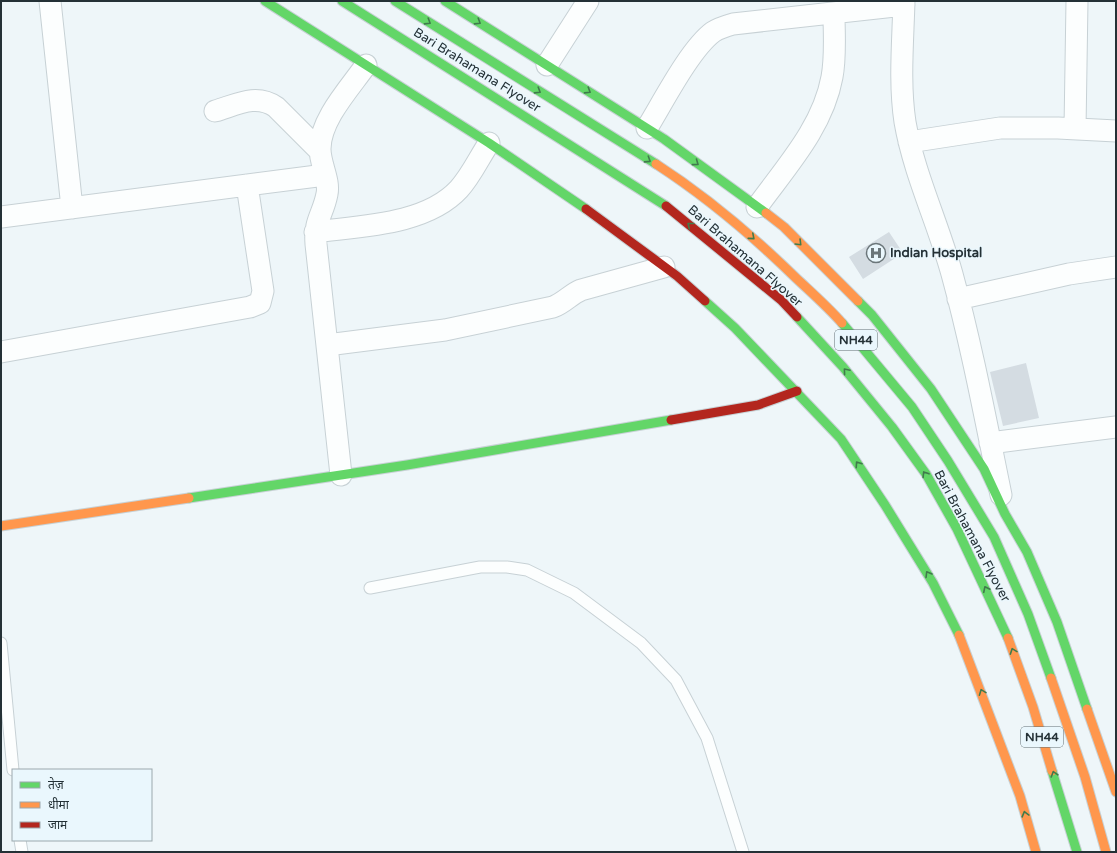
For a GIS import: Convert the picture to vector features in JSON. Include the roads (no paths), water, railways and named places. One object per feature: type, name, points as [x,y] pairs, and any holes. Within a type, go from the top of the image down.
[{"type":"main road","points":[[265,1],[489,143],[585,209],[664,268],[735,328],[797,390],[841,439],[885,505],[933,583],[964,646],[994,722],[1020,796],[1036,852]]},
{"type":"main road","name":"Bari Brahamana Flyover","points":[[342,1],[660,201],[781,300],[843,368],[892,427],[926,474],[956,529],[1003,624],[1033,707],[1076,852]]},
{"type":"main road","name":"Bari Brahamana Flyover","points":[[395,1],[618,140],[685,184],[734,221],[775,257],[834,314],[870,356],[912,407],[948,461],[994,537],[1028,614],[1049,673],[1085,776],[1106,852]]},
{"type":"main road","points":[[445,1],[646,128],[784,227],[872,315],[931,389],[984,468],[1005,514],[1027,552],[1057,622],[1114,783]]},
{"type":"main road","points":[[1,526],[340,475],[741,408],[773,400],[797,390]]},
{"type":"street","points":[[50,1],[72,208]]},
{"type":"street","points":[[547,65],[588,1]]},
{"type":"street","points":[[1075,129],[1077,1]]},
{"type":"street","points":[[646,128],[691,56],[713,32],[733,24],[834,13],[904,3],[902,76],[905,120],[911,155],[940,231],[958,299],[1005,514]]},
{"type":"street","points":[[757,208],[821,116],[833,72],[834,13]]},
{"type":"street","points":[[340,475],[328,345],[315,232],[317,219],[328,193],[320,151],[322,130],[366,65]]},
{"type":"street","points":[[215,111],[252,100],[268,101],[276,107],[320,151]]},
{"type":"street","points":[[909,142],[1000,128],[1116,131]]},
{"type":"street","points":[[315,232],[384,223],[426,211],[449,198],[460,188],[489,143]]},
{"type":"street","points":[[1,217],[325,175]]},
{"type":"street","points":[[1,352],[260,304],[263,291],[247,185]]},
{"type":"street","points":[[958,299],[1069,274],[1116,267]]},
{"type":"street","points":[[328,345],[445,330],[553,307],[562,304],[574,293],[581,290],[664,268]]},
{"type":"street","points":[[990,443],[1116,427]]},
{"type":"lane","points":[[370,588],[480,567],[507,567],[527,570],[574,594],[641,643],[676,680],[706,738],[743,852]]},
{"type":"lane","points":[[1,643],[13,769]]},
{"type":"lane","points":[[20,841],[22,852]]},
{"type":"place","name":"Indian Hospital","points":[[876,253]]}]
